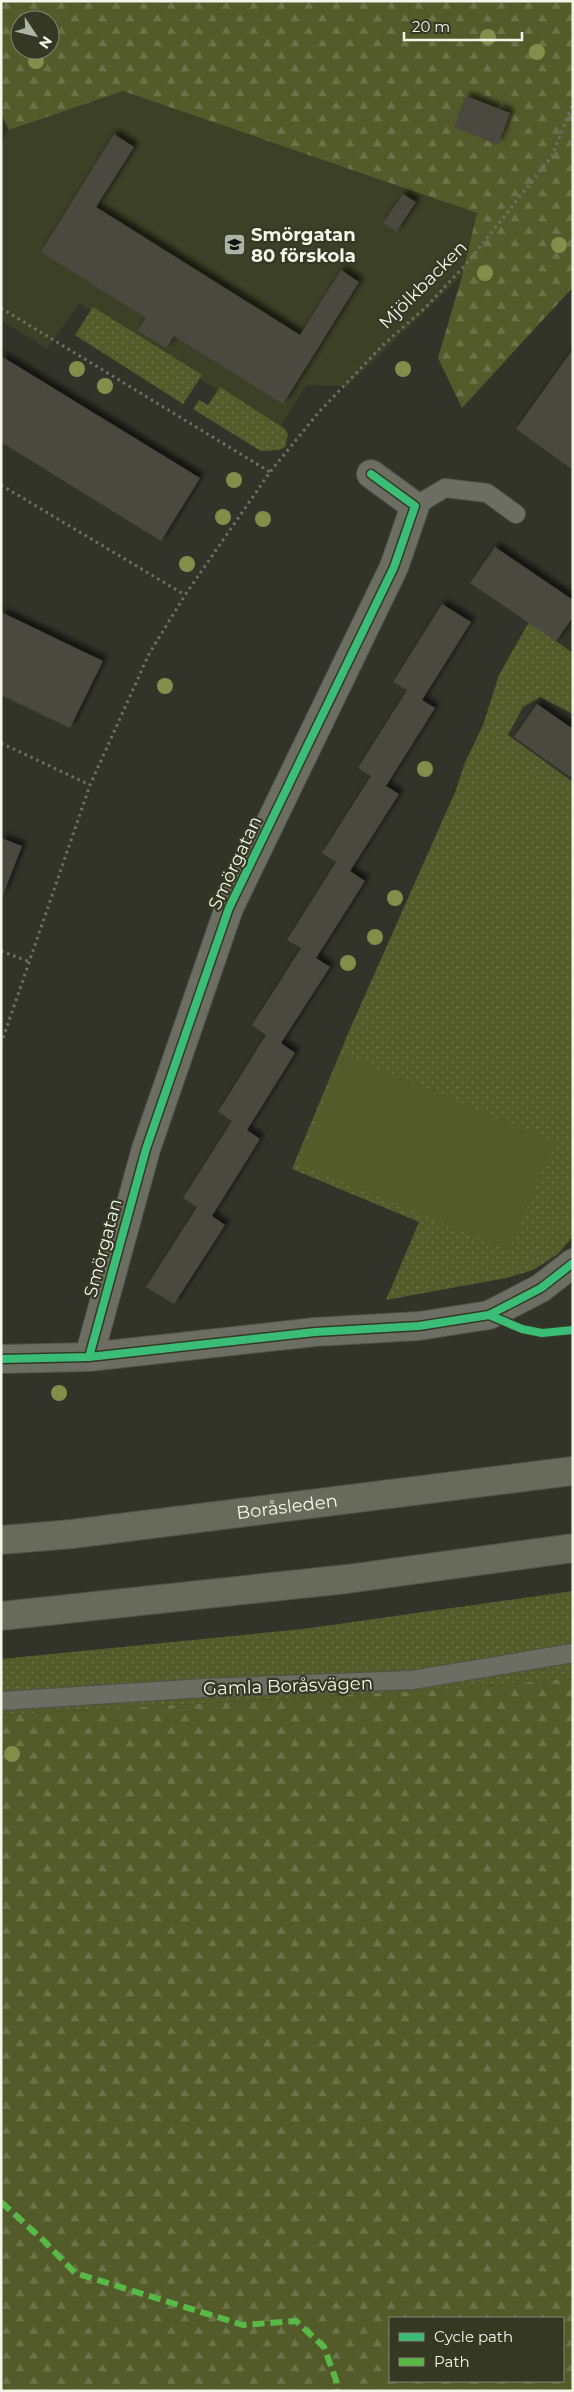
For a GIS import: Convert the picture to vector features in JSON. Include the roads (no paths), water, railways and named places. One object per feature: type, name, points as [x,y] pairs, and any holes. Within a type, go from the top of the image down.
[{"type":"highway","name":"Boråsleden","points":[[1,1540],[171,1522],[573,1471]]},
{"type":"highway","points":[[1,1616],[347,1579],[573,1548]]},
{"type":"street","points":[[371,474],[415,506]]},
{"type":"street","name":"Smörgatan","points":[[89,1357],[146,1149],[229,908],[394,567],[415,506]]},
{"type":"street","points":[[1,1359],[89,1357],[315,1332],[419,1326],[489,1315],[541,1288],[573,1263]]},
{"type":"lane","points":[[415,506],[445,488],[487,493],[516,514]]},
{"type":"lane","name":"Gamla Boråsvägen","points":[[1,1701],[204,1688],[412,1680],[573,1653]]},
{"type":"place","name":"Smörgatan 80 förskola","points":[[235,245]]}]
